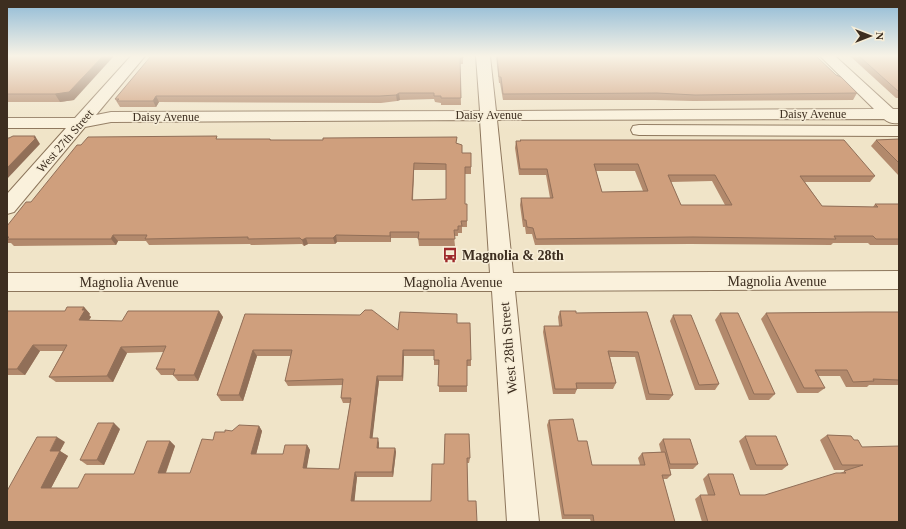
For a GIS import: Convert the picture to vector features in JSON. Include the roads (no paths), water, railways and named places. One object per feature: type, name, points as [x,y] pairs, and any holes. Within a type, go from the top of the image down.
[{"type":"street","name":"West 27th Street","points":[[7,207],[117,81]]},
{"type":"street","name":"West 28th Street","points":[[485,81],[523,522]]},
{"type":"street","points":[[854,81],[895,118]]},
{"type":"street","name":"Daisy Avenue","points":[[7,122],[81,123],[99,127],[895,118]]},
{"type":"street","name":"Daisy Avenue","points":[[489,122],[899,131]]},
{"type":"street","name":"Magnolia Avenue","points":[[7,282],[899,280]]},
{"type":"place","name":"Magnolia & 28th","points":[[450,255]]}]
